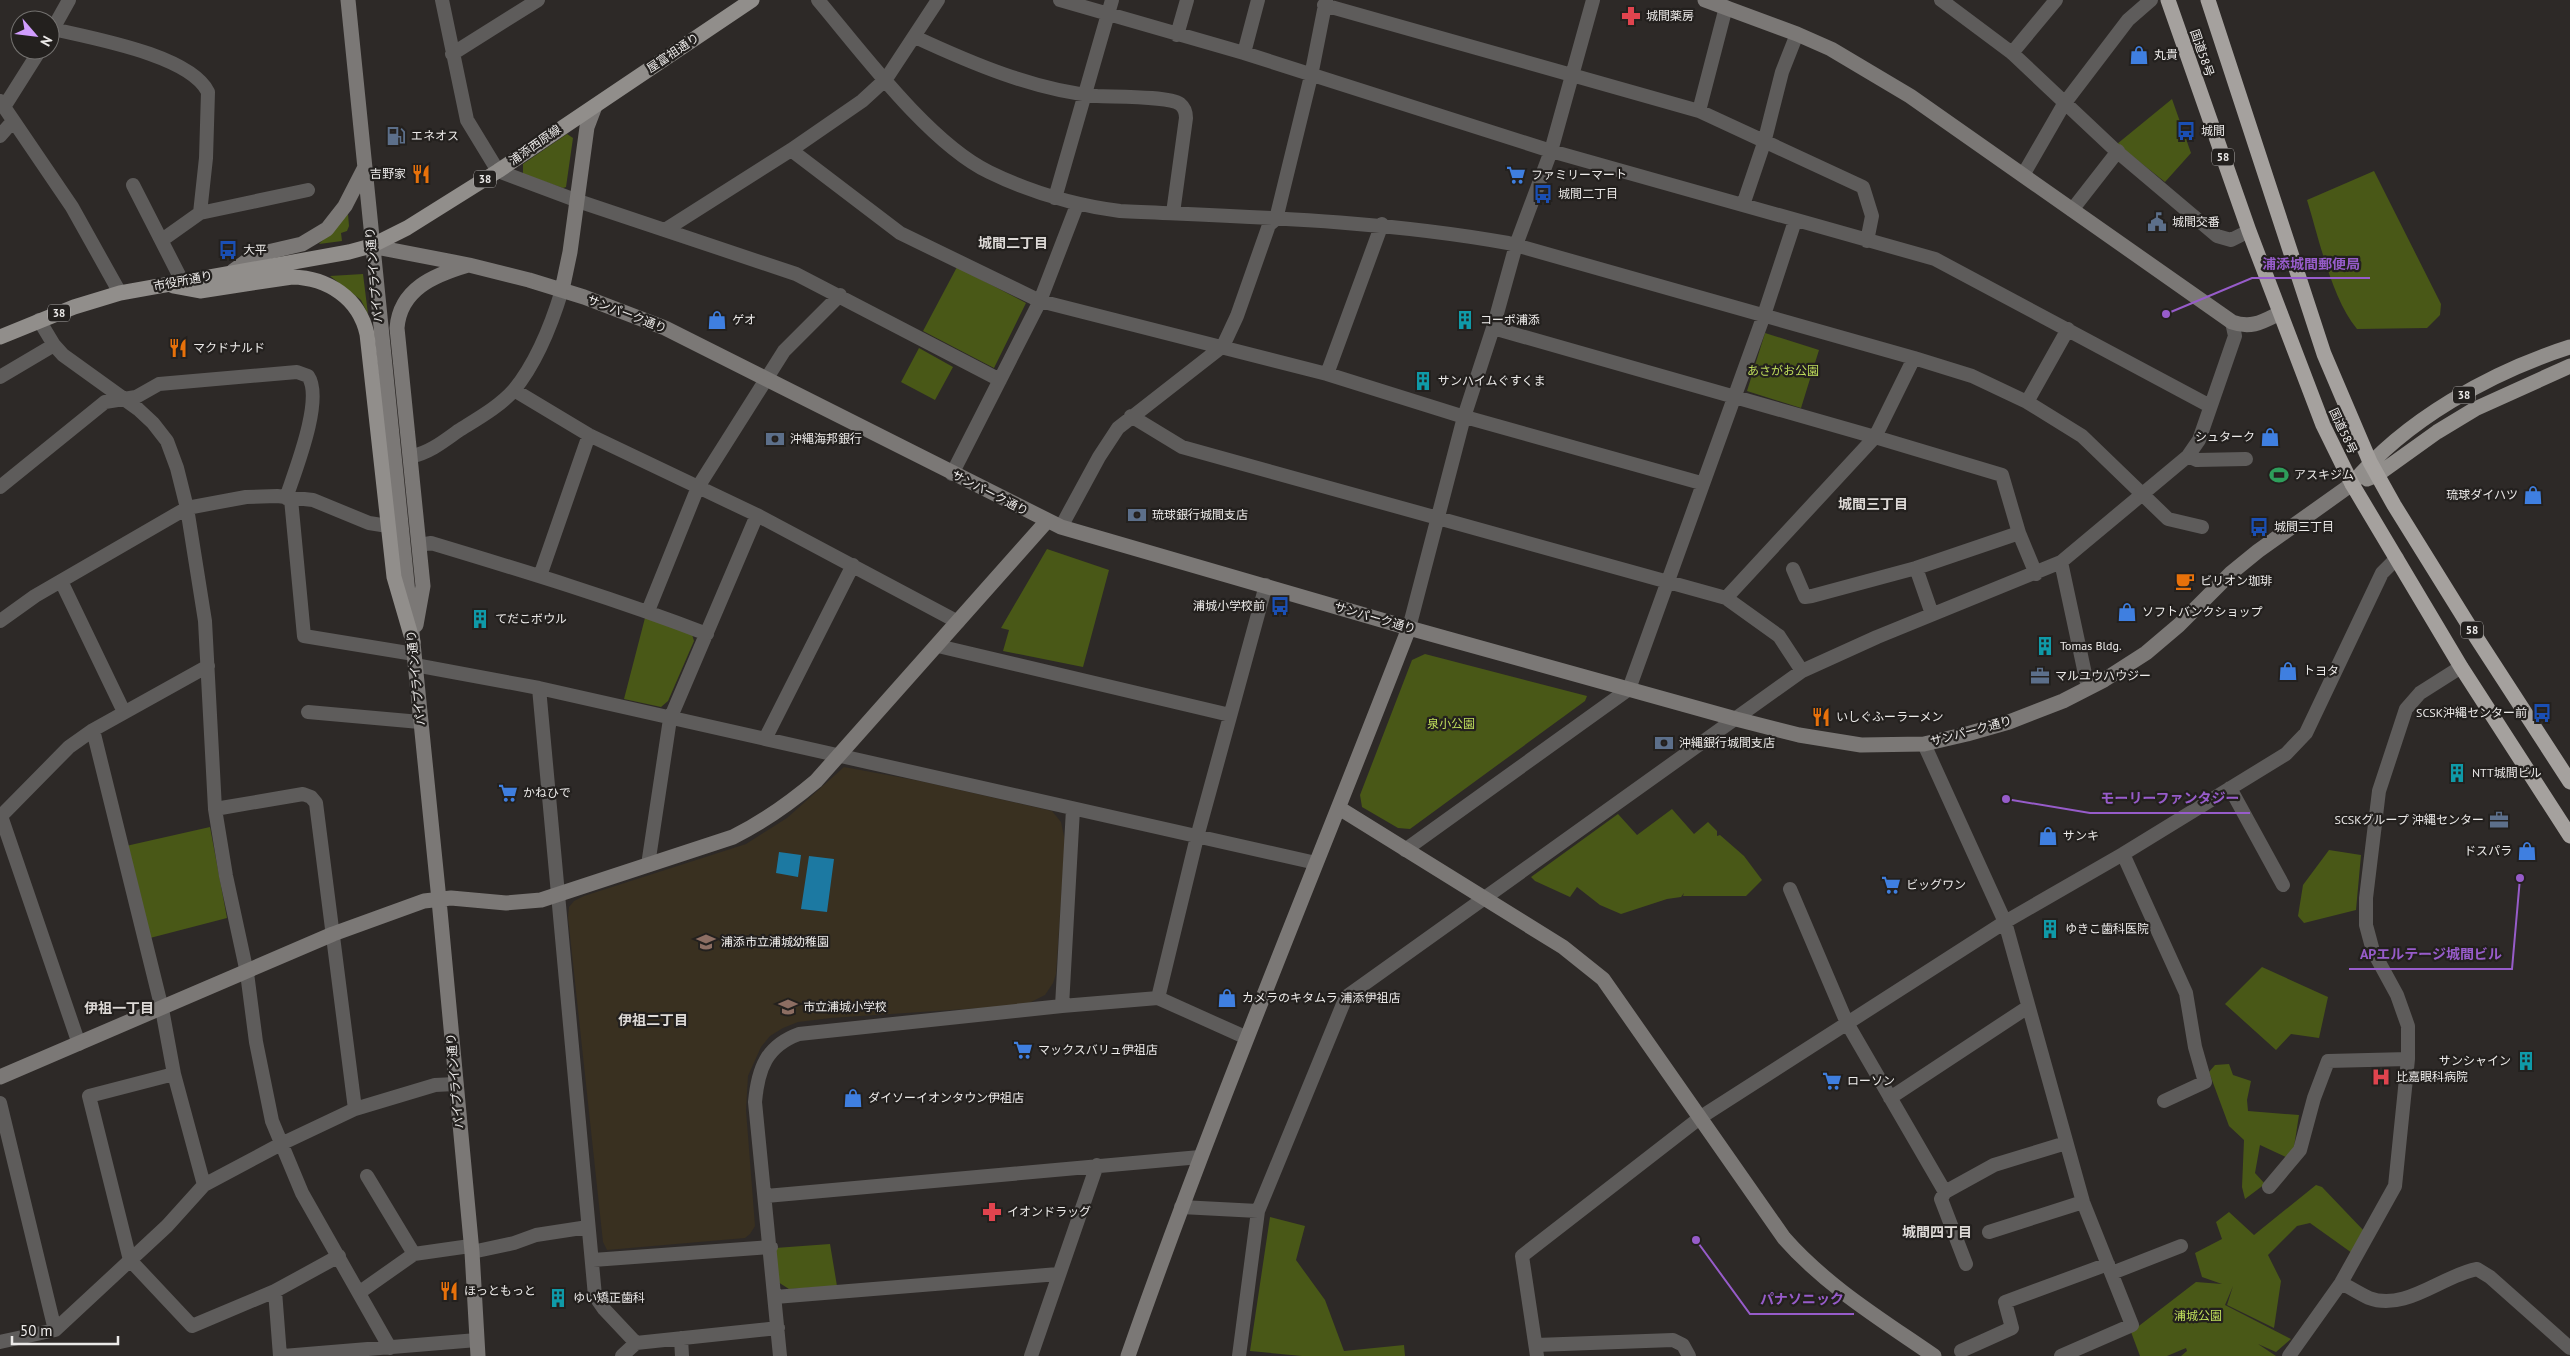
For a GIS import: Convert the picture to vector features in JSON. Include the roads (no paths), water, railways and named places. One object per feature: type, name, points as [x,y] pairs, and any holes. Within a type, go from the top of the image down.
[{"type":"highway","name":"国道58号","points":[[2168,0],[2249,231],[2323,426],[2352,484],[2461,667],[2570,836]]},
{"type":"highway","name":"国道58号","points":[[2208,0],[2324,354],[2370,462],[2476,637],[2570,782]]},
{"type":"main road","name":"屋富祖通り","points":[[595,106],[752,0]]},
{"type":"main road","name":"浦添西原線","points":[[372,246],[407,228],[595,106]]},
{"type":"main road","name":"市役所通り","points":[[0,337],[39,320],[120,293],[372,246]]},
{"type":"main road","points":[[165,285],[200,291],[292,277],[308,277],[329,284],[347,298],[365,322],[394,577],[414,654]]},
{"type":"main road","name":"38","points":[[2352,484],[2370,462],[2393,441],[2442,406],[2505,373],[2570,347]]},
{"type":"main road","name":"38","points":[[2352,484],[2377,475],[2436,432],[2475,409],[2570,366]]},
{"type":"street","points":[[60,16],[69,0]]},
{"type":"street","name":"パイプライン通り","points":[[348,0],[439,900],[471,1249],[478,1356]]},
{"type":"street","points":[[442,0],[467,120],[498,170],[578,201],[796,274],[840,295],[1000,380]]},
{"type":"street","points":[[452,54],[538,0]]},
{"type":"street","points":[[818,0],[918,115],[963,155],[988,171],[1055,198],[1077,205],[1120,211],[1382,224],[1447,232],[1516,245],[1914,358],[1972,376],[2027,402],[2082,436],[2168,519],[2202,527]]},
{"type":"street","points":[[665,230],[791,150],[862,102],[886,79],[938,0]]},
{"type":"street","points":[[1060,0],[1110,7],[1177,35],[1244,53],[1311,76],[1551,151],[1935,259],[2210,406]]},
{"type":"street","points":[[1177,35],[1187,0]]},
{"type":"street","points":[[1244,53],[1258,0]]},
{"type":"street","points":[[1128,1356],[1181,1207],[1245,1037],[1339,808],[1409,628],[1436,516],[1464,417],[1493,328],[1516,245],[1551,151],[1594,0]]},
{"type":"street","points":[[1705,0],[1797,34],[1831,50],[1910,96],[2232,322],[2254,326],[2280,313]]},
{"type":"street","points":[[1941,0],[1960,6],[2064,104],[2217,236],[2231,240],[2249,231]]},
{"type":"street","points":[[2012,53],[2056,0]]},
{"type":"street","points":[[2023,175],[2064,104],[2128,20],[2151,0]]},
{"type":"street","points":[[1061,527],[1108,441],[1131,416],[1209,359],[1223,346],[1237,316],[1269,225],[1276,219],[1311,76],[1325,2],[1573,76],[1699,110],[1863,188],[1872,216],[1867,241]]},
{"type":"street","points":[[1055,198],[1110,7]]},
{"type":"street","points":[[1699,110],[1726,7]]},
{"type":"street","points":[[60,33],[136,49],[162,58],[204,83],[208,92],[206,158],[200,213]]},
{"type":"street","points":[[1743,205],[1764,142],[1782,72],[1797,34]]},
{"type":"street","points":[[915,37],[943,50],[1034,84],[1086,95],[1168,100],[1181,105],[1186,110],[1173,213]]},
{"type":"street","points":[[33,60],[2,104],[72,207],[120,293]]},
{"type":"street","points":[[412,456],[422,454],[440,444],[499,403],[514,390],[538,349],[562,290],[578,201],[587,127],[595,106]]},
{"type":"street","points":[[0,136],[13,120]]},
{"type":"street","points":[[791,150],[900,233],[1040,301],[1223,346],[1326,374],[1464,417],[1701,484]]},
{"type":"street","points":[[2072,210],[2118,151]]},
{"type":"street","points":[[233,271],[255,256],[302,244],[327,229],[345,206],[364,168]]},
{"type":"street","points":[[133,185],[182,281]]},
{"type":"street","points":[[162,240],[200,213],[308,190]]},
{"type":"street","points":[[952,474],[1040,301],[1077,205]]},
{"type":"street","points":[[1405,850],[1629,689],[1732,397],[1764,315],[1795,221]]},
{"type":"street","points":[[1326,374],[1382,224]]},
{"type":"street","name":"サンパーク通り","points":[[372,246],[469,264],[562,290],[664,328],[766,377],[952,474],[1061,527],[1409,628],[1736,719],[1799,735],[1861,745],[1924,744],[2009,722],[2062,701],[2088,688],[2146,653],[2179,626],[2230,573],[2290,526],[2352,484]]},
{"type":"street","points":[[414,654],[423,586],[412,456],[397,328],[398,315],[406,301],[426,280],[469,264]]},
{"type":"street","points":[[648,611],[698,487],[784,351],[840,295]]},
{"type":"street","points":[[39,320],[62,355],[124,399],[153,423],[167,441],[188,508],[205,621],[215,809],[226,876],[247,972],[256,1042],[272,1121],[302,1193],[360,1292],[390,1348]]},
{"type":"street","points":[[1239,1356],[1258,1211],[1346,998],[1802,671],[1932,614],[2036,574],[2061,562],[2142,492],[2188,456],[2199,440],[2235,336],[2232,322]]},
{"type":"street","points":[[1493,328],[1875,436],[2002,475],[2019,533],[2036,574]]},
{"type":"street","points":[[2027,402],[2068,329]]},
{"type":"street","points":[[0,377],[54,345]]},
{"type":"street","points":[[1726,598],[1875,436],[1914,358]]},
{"type":"street","points":[[0,487],[105,402],[136,397],[159,384],[303,373],[311,381],[314,394],[304,442],[288,498],[304,636],[414,654],[539,688],[670,719],[1316,863]]},
{"type":"street","points":[[514,390],[589,435],[757,515],[958,622]]},
{"type":"street","points":[[1131,416],[1182,447],[1726,598],[1779,636],[1802,671]]},
{"type":"street","points":[[540,576],[589,435]]},
{"type":"street","points":[[2188,456],[2197,460],[2246,459]]},
{"type":"street","points":[[0,621],[35,596],[188,508],[246,497],[313,500],[369,523],[388,526]]},
{"type":"street","points":[[648,865],[670,719],[757,515]]},
{"type":"street","points":[[0,1077],[333,934],[424,901],[451,898],[524,902],[558,894],[733,837],[754,826],[787,804],[816,781],[938,646],[1047,521]]},
{"type":"street","points":[[1793,570],[1805,597],[1916,568],[2019,533]]},
{"type":"street","points":[[420,544],[431,543],[540,576],[648,611],[707,634]]},
{"type":"street","points":[[1689,1356],[1683,1345],[1673,1340],[1536,1350],[1522,1256],[1701,1117],[2005,922],[2123,854],[2286,754],[2306,732],[2382,573],[2397,558]]},
{"type":"street","points":[[2061,562],[2088,688]]},
{"type":"street","points":[[765,739],[853,566]]},
{"type":"street","points":[[1916,568],[1932,614]]},
{"type":"street","points":[[61,581],[124,712]]},
{"type":"street","points":[[1158,998],[1197,837],[1266,586]]},
{"type":"street","points":[[938,646],[1230,715]]},
{"type":"street","points":[[78,1044],[3,810],[69,747],[93,730],[208,666]]},
{"type":"street","points":[[2289,1356],[2341,1283],[2396,1186],[2409,1040],[2404,1013],[2397,995],[2373,951],[2366,925],[2366,898],[2379,791],[2406,709],[2420,693],[2461,667]]},
{"type":"street","points":[[539,688],[595,1296],[636,1343]]},
{"type":"street","points":[[308,712],[420,722]]},
{"type":"street","points":[[93,730],[162,1009],[174,1074],[204,1185]]},
{"type":"street","points":[[1924,744],[2005,922],[2083,1202],[2132,1325],[2061,1356]]},
{"type":"street","points":[[2230,788],[2283,885]]},
{"type":"street","points":[[215,809],[303,794],[311,797],[316,803],[355,1109]]},
{"type":"street","points":[[1339,808],[1563,947],[1603,979],[1784,1238],[1804,1261],[1827,1280],[1934,1356]]},
{"type":"street","points":[[1062,1006],[1072,809]]},
{"type":"street","points":[[2123,854],[2186,993],[2195,1047],[2205,1082],[2164,1101]]},
{"type":"street","points":[[1790,889],[1847,1022],[1945,1192]]},
{"type":"street","points":[[780,1356],[766,1196],[755,1102],[756,1086],[766,1061],[777,1044],[799,1034],[1062,1006],[1158,998],[1245,1037]]},
{"type":"street","points":[[1890,1098],[2028,1007]]},
{"type":"street","points":[[2268,1187],[2300,1150],[2314,1098],[2328,1061],[2408,1059]]},
{"type":"street","points":[[174,1074],[89,1096],[130,1260],[192,1326],[275,1291],[339,1256]]},
{"type":"street","points":[[0,1342],[55,1330],[130,1260],[204,1185],[281,1144],[355,1109],[435,1085],[455,1084]]},
{"type":"street","points":[[0,1104],[55,1330]]},
{"type":"street","points":[[1966,1264],[1941,1199],[1945,1192],[1994,1165],[2066,1143]]},
{"type":"street","points":[[766,1196],[1097,1165],[1200,1158]]},
{"type":"street","points":[[1031,1356],[1097,1165]]},
{"type":"street","points":[[367,1176],[414,1254]]},
{"type":"street","points":[[1989,1232],[2083,1202]]},
{"type":"street","points":[[1181,1207],[1258,1211]]},
{"type":"street","points":[[360,1292],[414,1254],[514,1243],[536,1235],[588,1227]]},
{"type":"street","points":[[1961,1351],[2012,1328],[2005,1302],[2181,1246]]},
{"type":"street","points":[[593,1260],[771,1247]]},
{"type":"street","points":[[2341,1283],[2370,1298],[2386,1301],[2407,1297],[2463,1271],[2477,1269],[2490,1277],[2570,1348]]},
{"type":"street","points":[[775,1297],[1058,1274]]},
{"type":"street","points":[[275,1291],[282,1356],[477,1340]]},
{"type":"street","points":[[622,1356],[636,1343],[778,1328]]},
{"type":"street","points":[[681,1338],[682,1356]]},
{"type":"water","points":[[779,852],[801,855],[798,877],[776,873]]},
{"type":"water","points":[[809,856],[834,859],[827,912],[801,909]]},
{"type":"place","name":"城間薬房","points":[[1631,16]]},
{"type":"place","name":"丸貴","points":[[2139,55]]},
{"type":"place","name":"城間","points":[[2186,131]]},
{"type":"place","name":"エネオス","points":[[396,136]]},
{"type":"place","name":"吉野家","points":[[421,174]]},
{"type":"place","name":"ファミリーマート","points":[[1516,175]]},
{"type":"place","name":"城間二丁目","points":[[1543,194]]},
{"type":"place","name":"城間交番","points":[[2157,222]]},
{"type":"place","name":"大平","points":[[228,250]]},
{"type":"place","name":"浦添城間郵便局","points":[[2166,314]]},
{"type":"place","name":"ゲオ","points":[[717,320]]},
{"type":"place","name":"コーポ浦添","points":[[1465,320]]},
{"type":"place","name":"マクドナルド","points":[[178,348]]},
{"type":"place","name":"サンハイムぐすくま","points":[[1423,381]]},
{"type":"place","name":"シュターク","points":[[2270,437]]},
{"type":"place","name":"沖縄海邦銀行","points":[[775,439]]},
{"type":"place","name":"アスキジム","points":[[2279,475]]},
{"type":"place","name":"琉球ダイハツ","points":[[2533,495]]},
{"type":"place","name":"琉球銀行城間支店","points":[[1137,515]]},
{"type":"place","name":"城間三丁目","points":[[2259,527]]},
{"type":"place","name":"ビリオン珈琲","points":[[2185,581]]},
{"type":"place","name":"浦城小学校前","points":[[1280,606]]},
{"type":"place","name":"ソフトバンクショップ","points":[[2127,612]]},
{"type":"place","name":"てだこボウル","points":[[480,619]]},
{"type":"place","name":"Tomas Bldg.","points":[[2045,646]]},
{"type":"place","name":"トヨタ","points":[[2288,671]]},
{"type":"place","name":"マルユウハウジー","points":[[2040,676]]},
{"type":"place","name":"SCSK沖縄センター前","points":[[2542,713]]},
{"type":"place","name":"いしぐふーラーメン","points":[[1821,717]]},
{"type":"place","name":"沖縄銀行城間支店","points":[[1664,743]]},
{"type":"place","name":"NTT城間ビル","points":[[2457,773]]},
{"type":"place","name":"かねひで","points":[[508,793]]},
{"type":"place","name":"モーリーファンタジー","points":[[2006,799]]},
{"type":"place","name":"SCSKグループ 沖縄センター","points":[[2499,820]]},
{"type":"place","name":"サンキ","points":[[2048,836]]},
{"type":"place","name":"ドスパラ","points":[[2527,851]]},
{"type":"place","name":"APエルテージ城間ビル","points":[[2520,878]]},
{"type":"place","name":"ビッグワン","points":[[1891,885]]},
{"type":"place","name":"ゆきこ歯科医院","points":[[2050,929]]},
{"type":"place","name":"浦添市立浦城幼稚園","points":[[706,942]]},
{"type":"place","name":"カメラのキタムラ 浦添伊祖店","points":[[1227,998]]},
{"type":"place","name":"市立浦城小学校","points":[[788,1007]]},
{"type":"place","name":"マックスバリュ伊祖店","points":[[1023,1050]]},
{"type":"place","name":"サンシャイン","points":[[2526,1061]]},
{"type":"place","name":"比嘉眼科病院","points":[[2381,1077]]},
{"type":"place","name":"ローソン","points":[[1832,1081]]},
{"type":"place","name":"ダイソーイオンタウン伊祖店","points":[[853,1098]]},
{"type":"place","name":"イオンドラッグ","points":[[992,1212]]},
{"type":"place","name":"パナソニック","points":[[1696,1240]]},
{"type":"place","name":"ほっともっと","points":[[449,1291]]},
{"type":"place","name":"ゆい矯正歯科","points":[[558,1298]]},
{"type":"district","name":"城間二丁目","points":[[1013,243]]},
{"type":"district","name":"城間三丁目","points":[[1873,504]]},
{"type":"district","name":"伊祖一丁目","points":[[119,1008]]},
{"type":"district","name":"伊祖二丁目","points":[[653,1020]]},
{"type":"district","name":"城間四丁目","points":[[1937,1232]]},
{"type":"park label","name":"あさがお公園","points":[[1783,371]]},
{"type":"park label","name":"泉小公園","points":[[1451,724]]},
{"type":"park label","name":"浦城公園","points":[[2198,1316]]}]
